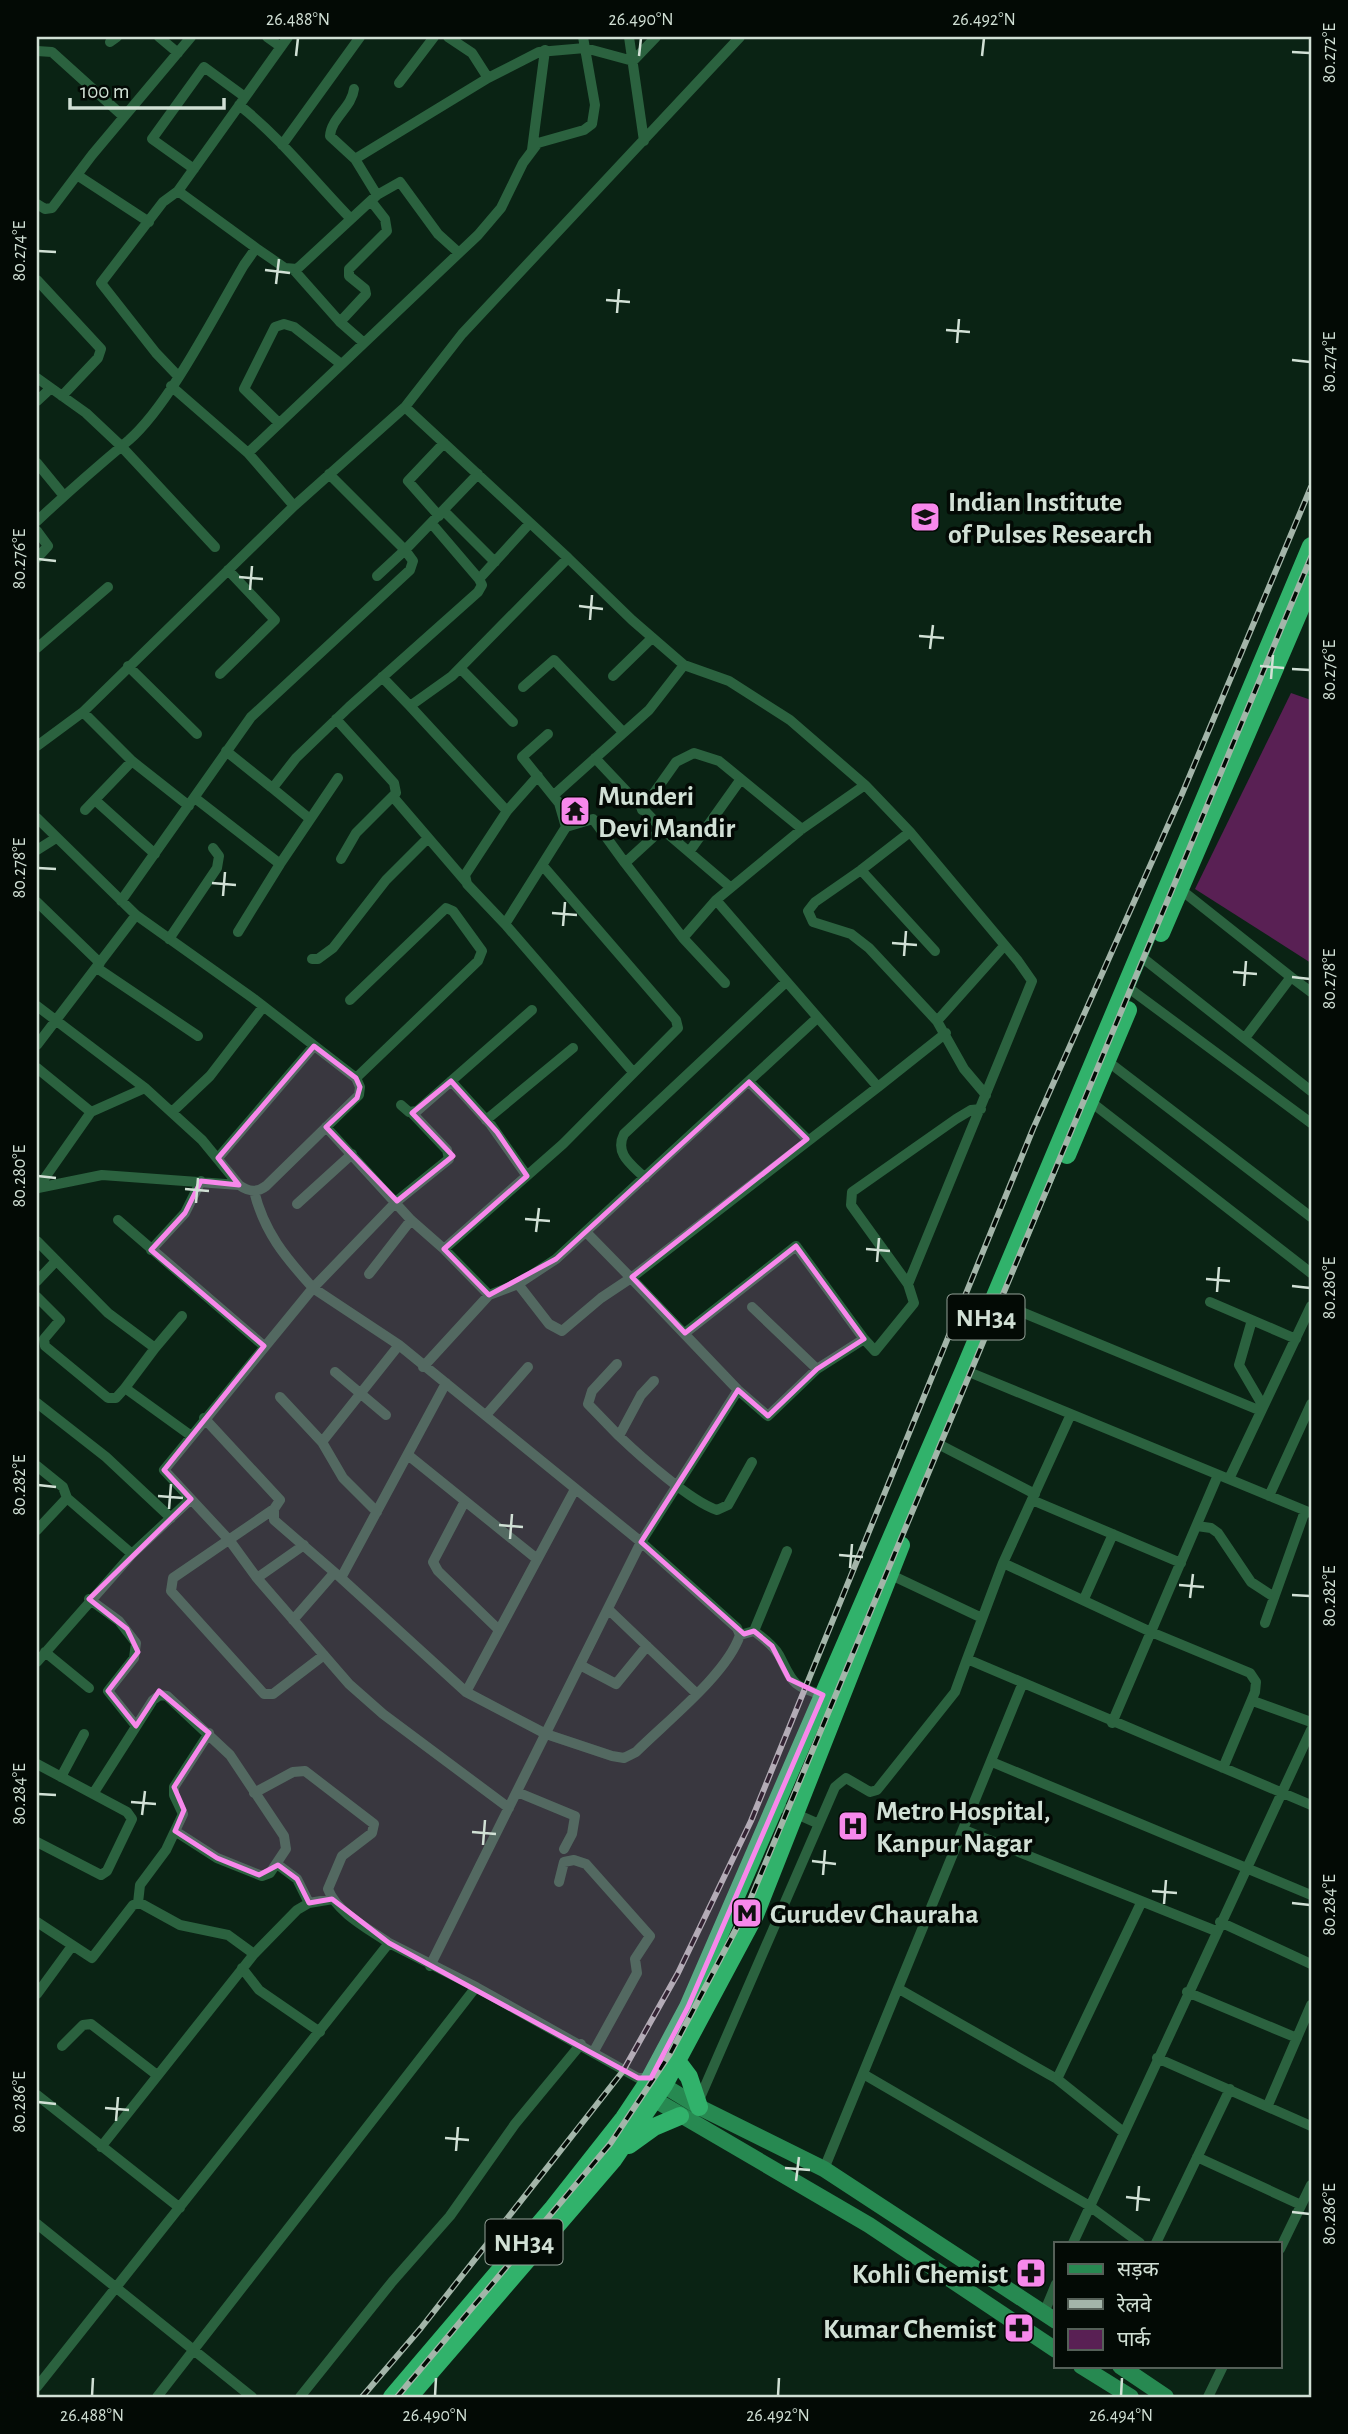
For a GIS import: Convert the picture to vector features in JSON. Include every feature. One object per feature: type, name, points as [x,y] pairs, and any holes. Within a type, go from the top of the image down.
[{"type":"highway","name":"NH34","points":[[1143,958],[1180,889],[1311,546]]},
{"type":"highway","name":"NH34","points":[[392,2397],[451,2337],[612,2160],[650,2087],[688,2007],[823,1695],[968,1371],[1239,737],[1311,584]]},
{"type":"highway","name":"NH34","points":[[409,2397],[451,2337],[553,2208],[650,2087],[677,2061],[755,1915],[942,1446],[968,1371],[1002,1304],[1091,1101],[1103,1057]]},
{"type":"highway","points":[[677,2061],[689,2077],[699,2107]]},
{"type":"highway","points":[[612,2160],[644,2133],[681,2116]]},
{"type":"main road","points":[[650,2087],[699,2107],[824,2169],[1050,2317]]},
{"type":"main road","points":[[650,2087],[681,2116],[869,2225],[1054,2349]]},
{"type":"main road","points":[[1084,2368],[1131,2397]]},
{"type":"main road","points":[[1123,2368],[1166,2397]]},
{"type":"street","points":[[159,37],[178,53]]},
{"type":"street","points":[[37,204],[45,209],[52,208],[191,37]]},
{"type":"street","points":[[267,37],[285,42],[194,169],[177,191],[163,202],[101,283],[156,353],[174,381],[248,453],[294,506]]},
{"type":"street","points":[[282,145],[360,37]]},
{"type":"street","points":[[399,83],[434,37]]},
{"type":"street","points":[[448,37],[472,53],[488,78]]},
{"type":"street","points":[[629,37],[644,141]]},
{"type":"street","points":[[633,61],[656,37]]},
{"type":"street","points":[[37,746],[83,712],[228,570],[256,547],[294,506],[405,407],[462,334],[740,37]]},
{"type":"street","points":[[355,159],[488,78],[545,50],[584,42],[633,61]]},
{"type":"street","points":[[532,150],[544,141],[584,130],[595,120],[584,42]]},
{"type":"street","points":[[248,453],[459,253],[500,208],[532,150],[545,50]]},
{"type":"street","points":[[37,51],[52,52],[124,117]]},
{"type":"street","points":[[194,169],[152,139],[204,67],[271,130],[351,219]]},
{"type":"street","points":[[340,321],[366,294],[365,289],[348,274],[349,269],[387,231],[385,219],[355,159],[331,139],[330,133],[352,99],[354,89]]},
{"type":"street","points":[[77,175],[149,222]]},
{"type":"street","points":[[293,270],[374,198],[396,183],[402,183],[438,234],[459,253]]},
{"type":"street","points":[[177,191],[285,268],[293,270],[364,343]]},
{"type":"street","points":[[37,522],[120,444],[129,440],[174,381],[256,248]]},
{"type":"street","points":[[37,280],[101,349],[98,358],[62,396]]},
{"type":"street","points":[[279,423],[244,389],[275,327],[284,324],[294,327],[341,364]]},
{"type":"street","points":[[37,378],[120,444],[215,547]]},
{"type":"street","points":[[37,401],[51,388]]},
{"type":"street","points":[[405,407],[684,665],[729,681],[790,720],[865,786],[910,832],[1032,981],[908,1284]]},
{"type":"street","points":[[271,787],[336,719],[478,592],[482,585],[438,517],[408,481],[444,443]]},
{"type":"street","points":[[37,463],[64,496]]},
{"type":"street","points":[[121,901],[258,709],[410,570],[413,561],[405,550],[329,474]]},
{"type":"street","points":[[377,576],[478,474]]},
{"type":"street","points":[[438,517],[495,562]]},
{"type":"street","points":[[478,579],[530,523]]},
{"type":"street","points":[[37,531],[48,546],[37,558]]},
{"type":"street","points":[[410,706],[460,668],[568,558]]},
{"type":"street","points":[[220,674],[275,620],[228,570]]},
{"type":"street","points":[[37,648],[108,587]]},
{"type":"street","points":[[613,676],[652,638]]},
{"type":"street","points":[[523,687],[554,660],[623,732]]},
{"type":"street","points":[[554,795],[649,710],[684,665]]},
{"type":"street","points":[[128,666],[197,734]]},
{"type":"street","points":[[460,668],[513,722]]},
{"type":"street","points":[[382,677],[507,811]]},
{"type":"street","points":[[83,712],[132,761],[280,864]]},
{"type":"street","points":[[336,719],[394,783],[394,798],[633,1072]]},
{"type":"street","points":[[505,923],[566,827],[563,810],[554,795],[522,757],[548,733]]},
{"type":"street","points":[[226,751],[310,818]]},
{"type":"street","points":[[642,810],[676,762],[694,753],[719,761],[802,829]]},
{"type":"street","points":[[595,758],[642,810],[730,887]]},
{"type":"street","points":[[85,810],[132,761]]},
{"type":"street","points":[[467,884],[466,868],[507,811],[538,776]]},
{"type":"street","points":[[237,932],[338,778]]},
{"type":"street","points":[[689,852],[741,779]]},
{"type":"street","points":[[683,938],[730,887],[802,829],[865,786]]},
{"type":"street","points":[[341,859],[364,825],[394,798]]},
{"type":"street","points":[[95,800],[155,854]]},
{"type":"street","points":[[37,818],[136,915],[356,1078],[360,1087],[359,1095],[267,1186],[254,1191],[239,1185],[102,1175],[37,1189]]},
{"type":"street","points":[[566,827],[593,819],[683,938],[725,982]]},
{"type":"street","points":[[625,863],[662,828]]},
{"type":"street","points":[[910,832],[815,902],[807,915],[813,922],[859,938],[937,1021],[964,1069],[986,1096]]},
{"type":"street","points":[[37,850],[57,838]]},
{"type":"street","points":[[312,958],[318,959],[332,948],[386,880],[428,838]]},
{"type":"street","points":[[169,939],[217,868],[219,856],[213,848]]},
{"type":"street","points":[[444,1249],[527,1176],[674,1035],[678,1028],[676,1020],[543,866]]},
{"type":"street","points":[[861,870],[935,951]]},
{"type":"street","points":[[1180,889],[1311,992]]},
{"type":"street","points":[[716,900],[816,1019],[878,1087]]},
{"type":"street","points":[[37,902],[98,965],[198,1036]]},
{"type":"street","points":[[350,1000],[446,908],[453,911],[482,951],[478,961],[356,1078]]},
{"type":"street","points":[[37,1045],[136,915]]},
{"type":"street","points":[[937,1021],[1004,946]]},
{"type":"street","points":[[1143,958],[1311,1091]]},
{"type":"street","points":[[1245,1038],[1292,977]]},
{"type":"street","points":[[645,1178],[621,1153],[620,1142],[624,1134],[786,982]]},
{"type":"street","points":[[1130,989],[1311,1124]]},
{"type":"street","points":[[37,1006],[145,1088],[218,1158],[239,1185]]},
{"type":"street","points":[[172,1112],[210,1076],[263,1007]]},
{"type":"street","points":[[412,1112],[532,1010]]},
{"type":"street","points":[[423,1367],[489,1295],[518,1284],[556,1259],[816,1019]]},
{"type":"street","points":[[518,1284],[549,1324],[562,1331],[601,1298],[631,1278],[946,1033]]},
{"type":"street","points":[[218,1158],[314,1046]]},
{"type":"street","points":[[486,1120],[573,1048]]},
{"type":"street","points":[[1103,1057],[1311,1217]]},
{"type":"street","points":[[37,1068],[91,1112]]},
{"type":"street","points":[[451,1081],[486,1120],[527,1176]]},
{"type":"street","points":[[749,1082],[807,1139]]},
{"type":"street","points":[[37,1189],[91,1112],[145,1088]]},
{"type":"street","points":[[1091,1101],[1311,1273]]},
{"type":"street","points":[[401,1105],[412,1112],[450,1156],[397,1201],[313,1287],[164,1470],[230,1541],[257,1578],[365,1699],[509,1808]]},
{"type":"street","points":[[685,1333],[796,1246],[875,1351],[895,1330],[914,1303],[908,1284],[851,1205],[849,1196],[956,1119],[971,1110],[981,1109]]},
{"type":"street","points":[[327,1127],[397,1201],[411,1220],[489,1295]]},
{"type":"street","points":[[297,1205],[352,1154]]},
{"type":"street","points":[[151,1250],[177,1223],[201,1181]]},
{"type":"street","points":[[254,1191],[262,1220],[271,1238],[313,1287],[399,1345],[486,1415],[574,1491],[641,1542],[737,1628],[740,1635],[734,1653],[697,1694],[636,1752],[624,1758],[546,1734],[466,1692],[274,1520],[274,1509]]},
{"type":"street","points":[[118,1220],[264,1346]]},
{"type":"street","points":[[369,1274],[411,1220]]},
{"type":"street","points":[[586,1232],[738,1390],[768,1416],[817,1369],[864,1339]]},
{"type":"street","points":[[37,1241],[108,1313],[155,1348]]},
{"type":"street","points":[[37,1281],[56,1261]]},
{"type":"street","points":[[37,1297],[60,1320],[44,1339],[45,1346],[108,1398],[116,1398],[182,1316]]},
{"type":"street","points":[[1210,1302],[1296,1339]]},
{"type":"street","points":[[1002,1304],[1262,1409]]},
{"type":"street","points":[[1112,1723],[1197,1526],[1262,1409],[1311,1306]]},
{"type":"street","points":[[752,1307],[817,1369]]},
{"type":"street","points":[[1252,1320],[1239,1364],[1262,1409]]},
{"type":"street","points":[[322,1442],[399,1345]]},
{"type":"street","points":[[617,1364],[592,1391],[588,1405],[619,1436],[678,1485],[712,1508],[722,1510],[728,1505],[752,1462]]},
{"type":"street","points":[[486,1415],[528,1367]]},
{"type":"street","points":[[335,1371],[386,1415]]},
{"type":"street","points":[[968,1371],[1308,1512],[1265,1623]]},
{"type":"street","points":[[619,1436],[641,1395],[654,1381]]},
{"type":"street","points":[[293,1620],[338,1576],[377,1512],[446,1383]]},
{"type":"street","points":[[125,1388],[190,1435]]},
{"type":"street","points":[[430,1966],[641,1542],[738,1390]]},
{"type":"street","points":[[280,1397],[322,1442],[343,1478],[377,1512]]},
{"type":"street","points":[[37,1403],[106,1457],[171,1518]]},
{"type":"street","points":[[1269,1496],[1311,1404]]},
{"type":"street","points":[[699,2107],[706,2080],[841,1780],[846,1778],[870,1792],[877,1790],[955,1692],[1003,1563],[1071,1414]]},
{"type":"street","points":[[204,1418],[278,1497],[280,1503],[230,1541],[173,1578],[171,1591],[267,1695],[273,1694],[324,1655]]},
{"type":"street","points":[[942,1446],[1033,1497],[1181,1563]]},
{"type":"street","points":[[408,1455],[537,1559]]},
{"type":"street","points":[[37,1466],[63,1487],[67,1498],[132,1554]]},
{"type":"street","points":[[466,1692],[574,1491]]},
{"type":"street","points":[[37,1530],[67,1498]]},
{"type":"street","points":[[37,1662],[89,1599],[191,1499]]},
{"type":"street","points":[[465,1501],[433,1562],[438,1571],[499,1630]]},
{"type":"street","points":[[1197,1526],[1211,1528],[1218,1533],[1251,1582],[1274,1597]]},
{"type":"street","points":[[1084,1599],[1113,1534]]},
{"type":"street","points":[[257,1578],[304,1545]]},
{"type":"street","points":[[754,1631],[786,1551]]},
{"type":"street","points":[[1003,1563],[1151,1632],[1245,1670],[1256,1682],[1253,1701],[1223,1768]]},
{"type":"street","points":[[889,1574],[982,1618]]},
{"type":"street","points":[[89,1599],[119,1621],[136,1643],[136,1654],[108,1690],[136,1726]]},
{"type":"street","points":[[608,1609],[697,1694]]},
{"type":"street","points":[[754,1631],[779,1656],[789,1679],[805,1690],[823,1695]]},
{"type":"street","points":[[740,1635],[754,1631]]},
{"type":"street","points":[[580,1665],[616,1684],[647,1646]]},
{"type":"street","points":[[45,1652],[89,1688]]},
{"type":"street","points":[[967,1659],[1112,1723],[1311,1805]]},
{"type":"street","points":[[824,2169],[1023,1685]]},
{"type":"street","points":[[93,1794],[153,1700],[164,1695],[209,1733],[230,1755],[284,1836],[286,1849],[278,1864],[267,1875],[259,1875],[217,1858],[175,1831]]},
{"type":"street","points":[[1253,1701],[1311,1722]]},
{"type":"street","points":[[1073,2242],[1088,2205],[1311,1730]]},
{"type":"street","points":[[138,1903],[141,1885],[166,1850],[183,1811],[174,1795],[174,1787],[209,1733]]},
{"type":"street","points":[[61,1777],[84,1734]]},
{"type":"street","points":[[992,1762],[1311,1895]]},
{"type":"street","points":[[37,1764],[132,1817],[105,1874],[94,1873],[37,1842]]},
{"type":"street","points":[[254,1793],[293,1772],[305,1771],[374,1824],[372,1833],[338,1861],[328,1889],[333,1899],[389,1943],[594,2051],[650,2087]]},
{"type":"street","points":[[517,1792],[575,1815],[575,1827],[564,1849]]},
{"type":"street","points":[[776,1805],[819,1824]]},
{"type":"street","points":[[964,1830],[1141,1903],[1218,1927],[1311,1964]]},
{"type":"street","points":[[559,1882],[564,1862],[575,1860],[586,1864],[650,1936],[635,1959],[637,1973],[594,2051]]},
{"type":"street","points":[[278,1864],[297,1879],[309,1903]]},
{"type":"street","points":[[101,2147],[254,1954],[297,1910],[309,1903],[333,1899]]},
{"type":"street","points":[[37,1922],[86,1956],[94,1957],[133,1905],[138,1903]]},
{"type":"street","points":[[138,1903],[180,1925],[228,1935],[254,1954]]},
{"type":"street","points":[[1057,2079],[1141,1903]]},
{"type":"street","points":[[37,2387],[389,1943]]},
{"type":"street","points":[[37,1994],[72,1946]]},
{"type":"street","points":[[242,1968],[252,1984],[320,2032]]},
{"type":"street","points":[[157,2397],[477,1987]]},
{"type":"street","points":[[900,1989],[1057,2079],[1122,2132]]},
{"type":"street","points":[[1187,1992],[1297,2038]]},
{"type":"street","points":[[1268,2105],[1311,2005]]},
{"type":"street","points":[[62,2046],[83,2025],[91,2024],[158,2075]]},
{"type":"street","points":[[300,2397],[450,2216],[515,2124],[581,2044]]},
{"type":"street","points":[[1157,2058],[1311,2126]]},
{"type":"street","points":[[865,2074],[1088,2205],[1139,2242]]},
{"type":"street","points":[[1156,2242],[1230,2089]]},
{"type":"street","points":[[37,2095],[180,2208]]},
{"type":"street","points":[[1197,2157],[1301,2205]]},
{"type":"street","points":[[1282,2245],[1311,2185]]},
{"type":"street","points":[[38,2226],[252,2397]]},
{"type":"street","points":[[1050,2317],[1054,2295]]},
{"type":"street","points":[[1208,2397],[1222,2368]]},
{"type":"highlighted area","points":[[314,1046],[356,1078],[360,1087],[357,1098],[326,1127],[397,1201],[453,1156],[412,1113],[451,1081],[497,1132],[527,1176],[444,1249],[489,1295],[556,1259],[749,1082],[807,1139],[632,1277],[685,1333],[796,1246],[864,1339],[817,1369],[768,1416],[738,1390],[641,1542],[744,1634],[754,1631],[772,1646],[789,1679],[823,1695],[688,2007],[651,2078],[638,2078],[389,1943],[332,1899],[309,1903],[297,1879],[278,1865],[259,1875],[217,1858],[175,1831],[184,1810],[174,1787],[209,1733],[159,1691],[136,1726],[108,1691],[138,1652],[127,1629],[89,1599],[191,1499],[164,1470],[264,1346],[151,1250],[185,1213],[201,1181],[239,1185],[218,1158]]},
{"type":"green space","points":[[1291,693],[1311,700],[1311,963],[1195,889]]},
{"type":"railway","points":[[362,2397],[421,2328],[623,2071],[678,1973],[751,1821],[1033,1129],[1182,794],[1311,487]]},
{"type":"railway","points":[[397,2397],[610,2144],[670,2054],[745,1912],[1311,557]]},
{"type":"place","name":"Indian Institute of Pulses Research","points":[[925,517]]},
{"type":"place","name":"Munderi Devi Mandir","points":[[575,811]]},
{"type":"place","name":"Metro Hospital, Kanpur Nagar","points":[[853,1826]]},
{"type":"place","name":"Gurudev Chauraha","points":[[747,1913]]},
{"type":"place","name":"Kohli Chemist","points":[[1031,2273]]},
{"type":"place","name":"Kumar Chemist","points":[[1019,2328]]}]
